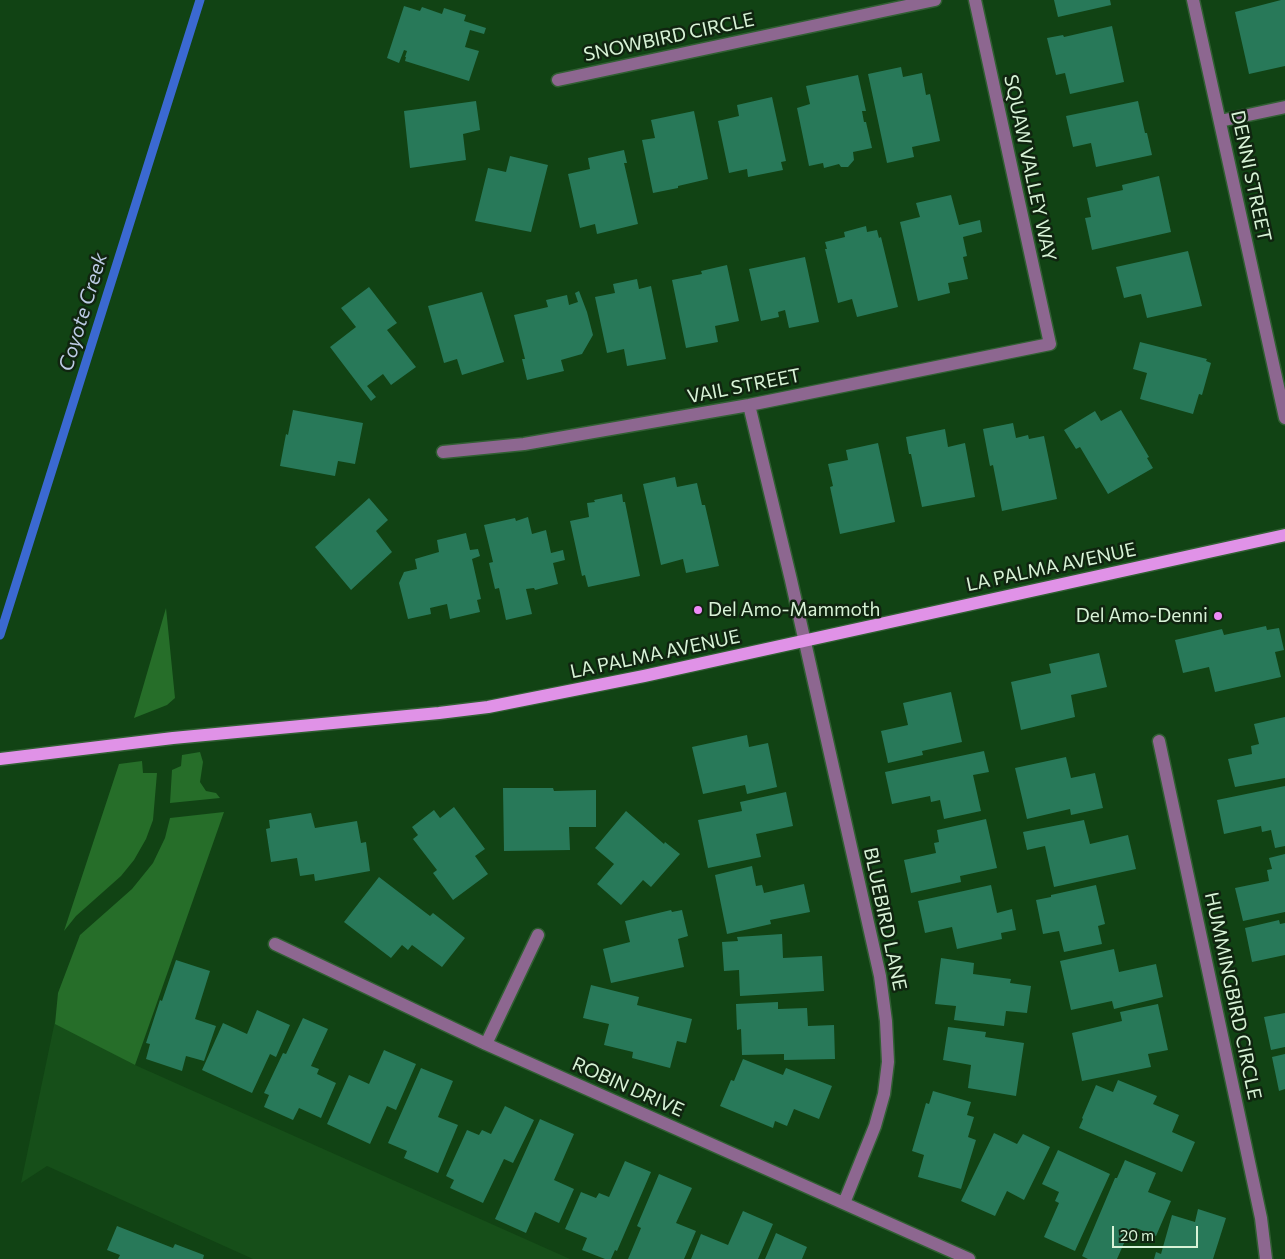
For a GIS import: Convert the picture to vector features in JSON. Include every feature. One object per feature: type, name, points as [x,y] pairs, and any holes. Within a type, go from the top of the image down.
[{"type":"main road","name":"LA PALMA AVENUE","points":[[0,759],[126,743],[488,707],[634,678],[1285,535]]},
{"type":"street","name":"SNOWBIRD CIRCLE","points":[[558,80],[935,0]]},
{"type":"street","name":"SQUAW VALLEY WAY","points":[[974,0],[1050,344]]},
{"type":"street","name":"DENNI STREET","points":[[1193,0],[1285,418]]},
{"type":"street","points":[[1220,120],[1285,107]]},
{"type":"street","name":"VAIL STREET","points":[[443,452],[524,444],[749,405],[1050,344]]},
{"type":"street","name":"BLUEBIRD LANE","points":[[749,405],[880,976],[886,1021],[888,1062],[884,1094],[875,1126],[844,1203]]},
{"type":"street","name":"HUMMINGBIRD CIRCLE","points":[[1159,741],[1259,1208],[1266,1259]]},
{"type":"street","points":[[486,1044],[538,935]]},
{"type":"street","name":"ROBIN DRIVE","points":[[275,944],[486,1044],[969,1259]]},
{"type":"shaded area","points":[[166,608],[175,698],[167,705],[134,718]]},
{"type":"shaded area","points":[[200,752],[203,762],[200,782],[206,791],[216,793],[220,798],[170,803],[172,770],[181,766],[182,755]]},
{"type":"shaded area","points":[[142,761],[143,773],[157,773],[153,820],[146,839],[134,860],[121,876],[76,916],[64,931],[119,764]]},
{"type":"shaded area","points":[[224,812],[135,1065],[55,1024],[58,993],[80,935],[132,889],[153,863],[165,838],[170,818]]},
{"type":"shaded area","points":[[55,1021],[135,1065],[570,1259],[253,1259],[47,1166],[21,1183]]},
{"type":"building","points":[[1054,0],[1110,0],[1111,5],[1058,17]]},
{"type":"building","points":[[1285,0],[1285,66],[1249,74],[1235,12]]},
{"type":"building","points":[[404,6],[420,11],[422,7],[442,14],[444,8],[466,15],[464,21],[486,28],[484,34],[470,30],[465,47],[479,51],[469,81],[405,61],[407,51],[404,50],[399,63],[387,58]]},
{"type":"building","points":[[1112,26],[1124,82],[1070,94],[1065,73],[1056,75],[1047,38],[1063,35],[1064,37]]},
{"type":"building","points":[[901,67],[903,77],[922,73],[926,95],[930,94],[940,141],[912,147],[914,157],[887,163],[868,74]]},
{"type":"building","points":[[858,75],[866,111],[862,111],[864,122],[866,122],[872,148],[853,152],[854,160],[848,167],[841,167],[839,164],[824,168],[823,163],[809,166],[797,108],[810,104],[806,86]]},
{"type":"building","points":[[772,97],[786,161],[781,162],[783,170],[748,177],[747,169],[729,173],[718,121],[739,116],[737,105]]},
{"type":"building","points":[[476,101],[480,130],[463,134],[466,160],[410,168],[404,111]]},
{"type":"building","points":[[1138,101],[1152,155],[1096,167],[1091,143],[1073,147],[1066,116]]},
{"type":"building","points":[[694,111],[708,179],[653,193],[642,140],[655,138],[651,120]]},
{"type":"building","points":[[624,150],[627,163],[624,163],[638,224],[597,234],[595,224],[580,228],[568,174],[590,169],[588,158]]},
{"type":"building","points":[[510,156],[548,165],[531,232],[475,221],[488,168],[506,172]]},
{"type":"building","points":[[1159,176],[1171,232],[1092,250],[1085,218],[1091,217],[1087,198],[1123,190],[1122,185]]},
{"type":"building","points":[[951,195],[959,225],[980,220],[982,232],[963,237],[967,256],[963,257],[968,279],[948,283],[950,293],[918,301],[900,222],[920,217],[916,203]]},
{"type":"building","points":[[866,226],[867,232],[877,230],[879,238],[881,237],[898,307],[857,317],[852,299],[838,303],[825,242],[845,237],[844,232]]},
{"type":"building","points":[[1188,251],[1202,306],[1147,318],[1141,294],[1124,298],[1116,267]]},
{"type":"building","points":[[805,257],[819,322],[789,328],[785,310],[778,312],[779,317],[761,321],[749,269]]},
{"type":"building","points":[[727,265],[739,321],[715,326],[718,342],[686,348],[672,280],[702,274],[701,271]]},
{"type":"building","points":[[637,279],[639,289],[651,286],[666,359],[627,366],[624,349],[607,353],[595,297],[615,293],[613,284]]},
{"type":"building","points":[[369,287],[397,323],[387,330],[416,367],[391,385],[383,374],[367,386],[376,397],[371,401],[330,347],[356,327],[341,308]]},
{"type":"building","points":[[579,291],[593,335],[582,354],[561,360],[564,371],[527,380],[522,359],[525,359],[514,315],[548,307],[546,300],[567,295],[569,305],[578,302],[575,293]]},
{"type":"building","points":[[482,292],[504,362],[462,375],[457,359],[444,363],[428,306]]},
{"type":"building","points":[[1140,342],[1207,359],[1206,361],[1211,363],[1202,395],[1199,394],[1193,414],[1140,399],[1147,373],[1133,369]]},
{"type":"building","points":[[293,410],[363,423],[355,464],[338,461],[335,476],[280,466]]},
{"type":"building","points":[[1121,410],[1149,457],[1147,458],[1153,468],[1108,494],[1080,447],[1076,449],[1064,430],[1095,411],[1101,421]]},
{"type":"building","points":[[1013,423],[1016,438],[1028,435],[1029,439],[1044,436],[1057,499],[1002,511],[993,465],[990,466],[983,429]]},
{"type":"building","points":[[945,429],[948,447],[965,443],[975,497],[922,507],[906,437]]},
{"type":"building","points":[[878,443],[895,522],[840,534],[830,487],[833,486],[828,464],[848,460],[846,450]]},
{"type":"building","points":[[675,477],[677,487],[697,483],[702,505],[705,505],[719,566],[686,573],[683,559],[661,565],[643,484]]},
{"type":"building","points":[[622,494],[640,576],[588,587],[585,575],[582,576],[570,521],[589,517],[587,503]]},
{"type":"building","points":[[369,498],[388,520],[376,531],[392,552],[351,590],[315,547]]},
{"type":"building","points":[[528,517],[532,534],[546,530],[551,553],[563,550],[565,560],[553,563],[558,584],[535,590],[534,588],[526,589],[532,614],[506,620],[499,588],[495,589],[489,563],[493,562],[484,525],[515,518],[516,521]]},
{"type":"building","points":[[466,533],[470,550],[478,549],[480,556],[472,559],[481,599],[477,600],[480,612],[450,619],[447,604],[430,608],[431,614],[408,619],[399,583],[404,572],[417,569],[415,559],[439,552],[437,540]]},
{"type":"building","points":[[1266,626],[1267,630],[1279,628],[1284,650],[1275,652],[1281,677],[1215,692],[1209,667],[1183,673],[1175,640],[1222,629],[1224,635]]},
{"type":"building","points":[[1099,653],[1107,687],[1071,695],[1075,717],[1021,730],[1011,682],[1051,673],[1049,664]]},
{"type":"building","points":[[951,692],[962,742],[922,751],[923,755],[888,763],[881,731],[908,725],[903,703]]},
{"type":"building","points":[[1285,717],[1285,778],[1235,787],[1228,759],[1252,754],[1251,746],[1259,744],[1254,724]]},
{"type":"building","points":[[747,735],[749,747],[768,743],[777,787],[747,794],[745,785],[703,794],[692,747]]},
{"type":"building","points":[[984,751],[989,772],[973,775],[981,811],[944,819],[940,800],[931,802],[930,796],[892,804],[885,772]]},
{"type":"building","points":[[1066,757],[1071,778],[1095,773],[1103,808],[1071,815],[1070,809],[1027,819],[1015,768]]},
{"type":"building","points":[[1285,786],[1285,846],[1275,848],[1271,830],[1262,832],[1261,826],[1224,834],[1217,800]]},
{"type":"building","points":[[503,788],[553,788],[554,791],[596,790],[596,827],[569,827],[570,850],[504,851]]},
{"type":"building","points":[[786,792],[793,826],[756,834],[761,857],[708,868],[698,820],[742,811],[740,802]]},
{"type":"building","points":[[454,807],[485,849],[475,856],[488,874],[453,900],[433,873],[437,870],[413,839],[418,835],[412,827],[434,810],[440,818]]},
{"type":"building","points":[[626,811],[664,844],[665,842],[680,854],[651,887],[643,880],[621,905],[597,884],[614,864],[595,848]]},
{"type":"building","points":[[311,813],[315,828],[357,821],[361,843],[366,842],[370,871],[315,881],[314,874],[300,876],[297,858],[271,862],[266,829],[270,828],[269,820]]},
{"type":"building","points":[[986,819],[997,868],[960,876],[961,882],[911,893],[904,860],[936,853],[934,843],[939,842],[937,830]]},
{"type":"building","points":[[1084,820],[1090,844],[1128,835],[1136,869],[1054,887],[1045,846],[1027,850],[1023,832]]},
{"type":"building","points":[[1285,854],[1285,912],[1243,921],[1235,888],[1269,881],[1267,870],[1272,869],[1269,858]]},
{"type":"building","points":[[752,866],[756,886],[762,885],[764,893],[804,884],[810,912],[770,920],[771,924],[727,934],[715,875]]},
{"type":"building","points":[[379,877],[430,916],[433,913],[465,938],[442,967],[412,945],[408,950],[402,945],[391,958],[344,922]]},
{"type":"building","points":[[991,885],[997,913],[1012,909],[1016,930],[1001,933],[1002,939],[957,949],[952,927],[925,933],[918,901]]},
{"type":"building","points":[[1096,885],[1105,924],[1098,926],[1102,944],[1064,952],[1059,931],[1043,934],[1036,900]]},
{"type":"building","points":[[671,910],[672,912],[682,910],[688,936],[678,939],[684,967],[611,983],[603,949],[630,942],[625,921]]},
{"type":"building","points":[[1279,920],[1280,924],[1285,923],[1285,955],[1252,962],[1245,928]]},
{"type":"building","points":[[782,934],[783,958],[822,956],[824,991],[740,996],[739,970],[724,971],[722,942],[738,941],[737,937]]},
{"type":"building","points":[[1114,949],[1119,972],[1156,964],[1163,997],[1114,1009],[1112,1001],[1071,1010],[1060,961]]},
{"type":"building","points":[[941,958],[974,963],[973,974],[1011,979],[1010,983],[1031,986],[1027,1013],[1006,1011],[1004,1026],[954,1020],[956,1006],[935,1004]]},
{"type":"building","points":[[176,960],[210,971],[195,1019],[216,1026],[204,1061],[186,1056],[182,1071],[146,1059],[150,1044],[146,1043]]},
{"type":"building","points":[[591,985],[639,997],[637,1005],[692,1019],[686,1043],[677,1041],[670,1068],[632,1058],[633,1052],[604,1045],[609,1024],[583,1018]]},
{"type":"building","points":[[778,1002],[778,1009],[807,1008],[808,1026],[834,1025],[835,1059],[784,1060],[784,1054],[742,1055],[741,1029],[737,1030],[736,1004]]},
{"type":"building","points":[[1158,1004],[1168,1050],[1148,1054],[1151,1067],[1082,1081],[1072,1033],[1122,1021],[1120,1012]]},
{"type":"building","points":[[257,1010],[290,1025],[276,1057],[270,1054],[252,1093],[202,1070],[223,1023],[247,1034]]},
{"type":"building","points":[[1285,1013],[1285,1047],[1271,1050],[1264,1017]]},
{"type":"building","points":[[303,1018],[328,1029],[311,1066],[319,1069],[317,1074],[336,1083],[321,1118],[299,1108],[293,1120],[264,1107],[269,1095],[264,1093],[283,1053],[286,1054]]},
{"type":"building","points":[[948,1027],[986,1032],[985,1037],[1024,1043],[1016,1096],[968,1088],[971,1065],[943,1060]]},
{"type":"building","points":[[384,1050],[416,1064],[396,1110],[387,1106],[370,1144],[327,1124],[349,1075],[369,1084]]},
{"type":"building","points":[[1285,1054],[1285,1089],[1279,1091],[1272,1057]]},
{"type":"building","points":[[743,1059],[783,1075],[786,1068],[832,1086],[819,1119],[794,1109],[787,1126],[775,1121],[773,1128],[720,1106],[731,1080],[734,1081]]},
{"type":"building","points":[[421,1068],[453,1081],[438,1117],[458,1125],[438,1173],[404,1158],[407,1151],[388,1143]]},
{"type":"building","points":[[1118,1080],[1157,1096],[1153,1104],[1179,1115],[1172,1132],[1195,1142],[1182,1172],[1079,1128],[1096,1085],[1113,1092]]},
{"type":"building","points":[[933,1091],[971,1102],[967,1115],[974,1117],[968,1137],[976,1140],[961,1189],[918,1177],[924,1155],[912,1151],[926,1103],[929,1104]]},
{"type":"building","points":[[505,1106],[534,1120],[513,1163],[504,1159],[483,1203],[450,1188],[454,1180],[446,1176],[467,1130],[479,1135],[482,1130],[491,1134]]},
{"type":"building","points":[[540,1119],[574,1134],[554,1180],[574,1189],[559,1223],[535,1212],[526,1233],[495,1219]]},
{"type":"building","points":[[994,1133],[1017,1144],[1023,1134],[1050,1147],[1024,1200],[1007,1191],[995,1216],[961,1201]]},
{"type":"building","points":[[1058,1150],[1110,1174],[1075,1251],[1044,1237],[1059,1203],[1055,1201],[1059,1192],[1042,1184]]},
{"type":"building","points":[[1125,1160],[1156,1173],[1148,1192],[1171,1201],[1156,1236],[1136,1228],[1132,1236],[1128,1234],[1117,1259],[1088,1259],[1082,1256],[1115,1178],[1117,1178]]},
{"type":"building","points":[[625,1161],[651,1172],[617,1251],[615,1250],[611,1259],[605,1259],[582,1250],[587,1238],[565,1229],[581,1192],[596,1198],[599,1193],[609,1197]]},
{"type":"building","points":[[659,1174],[692,1188],[676,1223],[696,1231],[684,1259],[628,1259],[641,1228],[637,1226]]},
{"type":"building","points":[[1198,1209],[1226,1218],[1213,1259],[1154,1259],[1156,1252],[1161,1254],[1172,1215],[1195,1222]]},
{"type":"building","points":[[743,1211],[773,1224],[758,1259],[691,1259],[701,1234],[728,1245]]},
{"type":"building","points":[[117,1226],[173,1248],[175,1244],[204,1255],[203,1259],[118,1259],[120,1255],[107,1250]]},
{"type":"building","points":[[776,1233],[807,1247],[802,1259],[765,1259]]},
{"type":"waterway","name":"Coyote Creek","points":[[0,635],[200,0]]},
{"type":"place","name":"Del Amo-Mammoth","points":[[698,610]]},
{"type":"place","name":"Del Amo-Denni","points":[[1218,616]]}]
